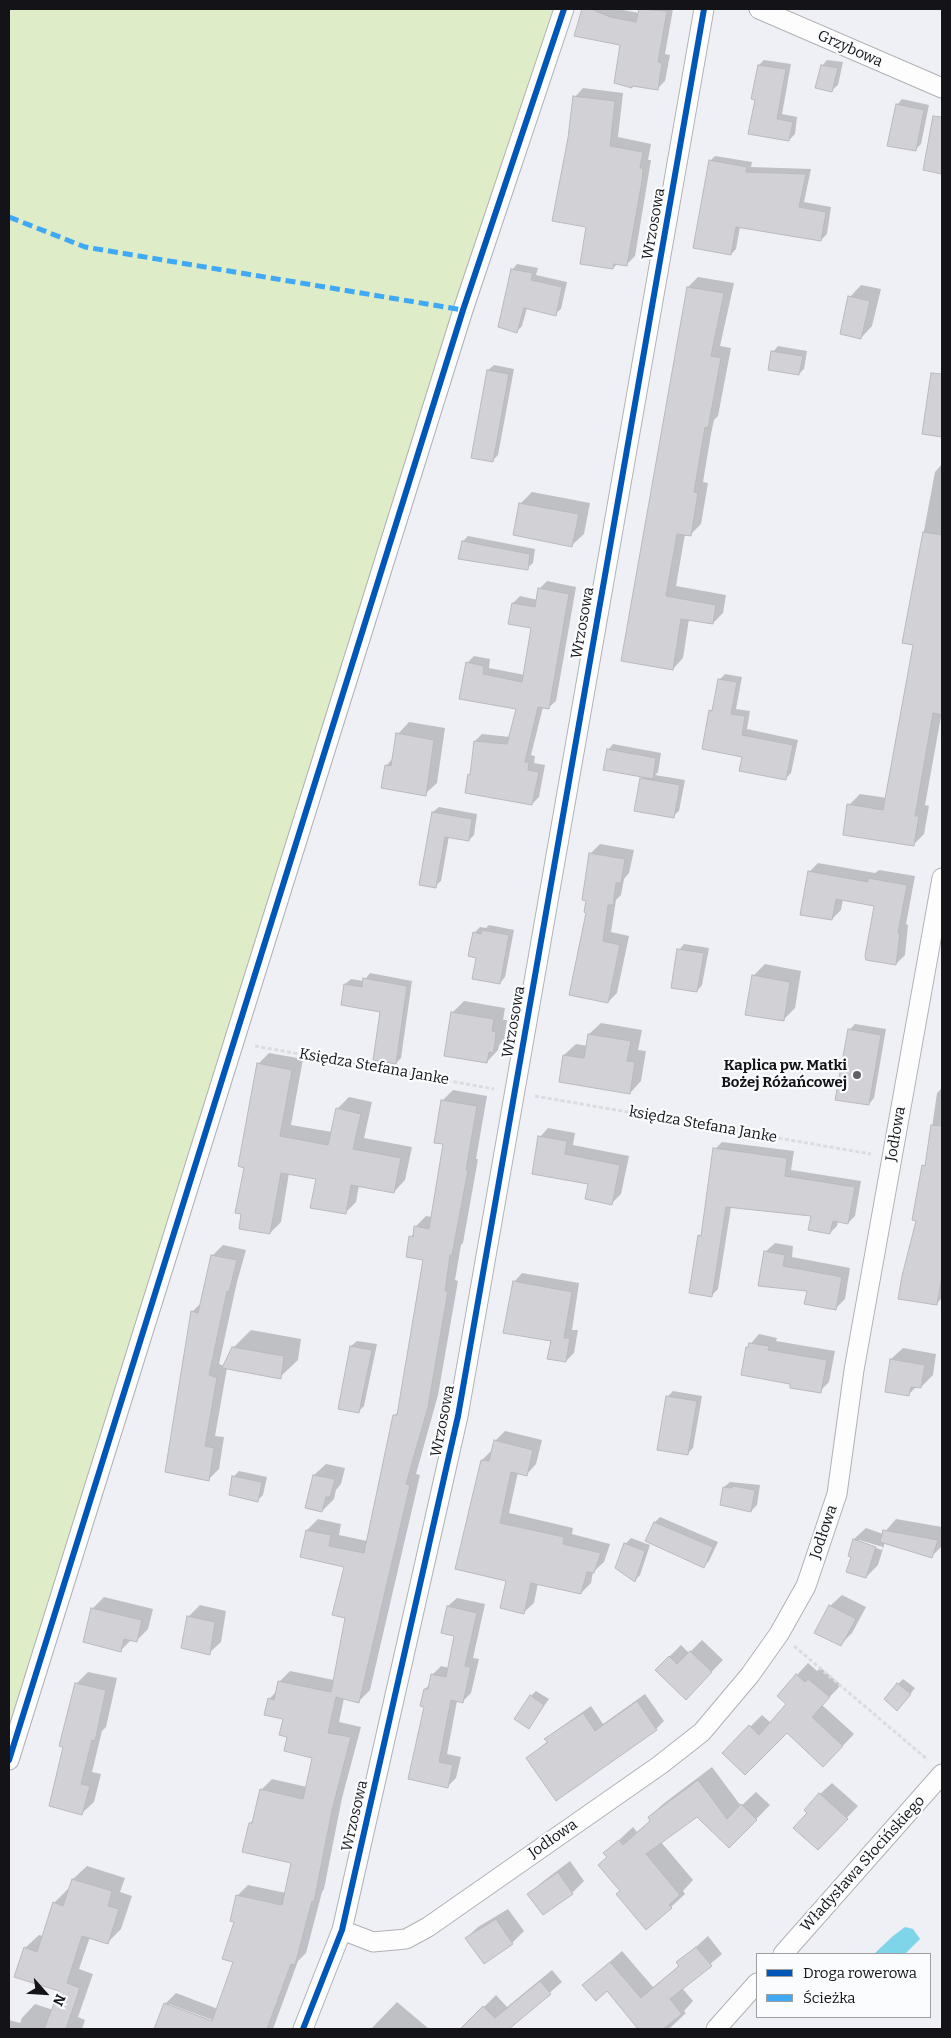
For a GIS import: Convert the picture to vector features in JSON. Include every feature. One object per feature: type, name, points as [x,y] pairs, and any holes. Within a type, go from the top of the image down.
[{"type":"street","points":[[9,1760],[463,310],[564,9]]},
{"type":"street","name":"Wrzosowa","points":[[303,2029],[342,1930],[458,1416],[704,9]]},
{"type":"street","name":"Grzybowa","points":[[759,9],[942,88]]},
{"type":"street","name":"Jodłowa","points":[[342,1930],[373,1942],[406,1939],[428,1926],[660,1765],[702,1732],[750,1675],[779,1634],[806,1586],[837,1494],[854,1370],[942,878]]},
{"type":"street","name":"Władysława Słocińskiego","points":[[784,1953],[942,1774]]},
{"type":"street","points":[[716,2029],[756,1984]]},
{"type":"path","points":[[779,1634],[929,1760]]},
{"type":"green space","points":[[9,9],[571,9],[9,1758]]},
{"type":"water","points":[[905,1927],[913,1929],[920,1939],[906,1953],[875,1953]]},
{"type":"building","points":[[582,9],[591,9],[610,17],[636,22],[639,9],[667,11],[658,62],[662,63],[658,90],[632,86],[632,88],[614,83],[620,45],[574,36]]},
{"type":"building","points":[[758,65],[786,69],[777,119],[793,122],[789,141],[748,134],[755,100],[751,99]]},
{"type":"building","points":[[821,65],[838,68],[832,92],[815,88]]},
{"type":"building","points":[[573,96],[615,101],[610,146],[643,152],[640,168],[643,168],[642,181],[627,266],[614,264],[613,269],[580,264],[586,227],[552,221],[568,138]]},
{"type":"building","points":[[896,104],[924,110],[916,151],[887,146]]},
{"type":"building","points":[[933,116],[942,117],[942,174],[923,170]]},
{"type":"building","points":[[709,160],[747,167],[746,172],[806,174],[799,207],[826,212],[821,241],[736,227],[731,255],[693,248]]},
{"type":"building","points":[[511,269],[533,273],[531,280],[562,287],[556,316],[524,308],[517,333],[498,327]]},
{"type":"building","points":[[687,287],[724,293],[711,356],[721,358],[708,428],[705,427],[694,492],[698,493],[691,536],[677,534],[666,596],[716,605],[713,624],[681,619],[673,670],[621,661]]},
{"type":"building","points":[[848,296],[870,301],[861,339],[840,334]]},
{"type":"building","points":[[771,351],[803,356],[799,375],[768,370]]},
{"type":"building","points":[[487,370],[509,374],[493,462],[471,458]]},
{"type":"building","points":[[931,373],[942,374],[942,437],[922,434]]},
{"type":"building","points":[[519,503],[579,514],[572,547],[513,535]]},
{"type":"building","points":[[923,532],[942,535],[942,715],[933,713],[915,816],[919,816],[914,846],[843,835],[847,804],[883,810],[913,645],[902,643]]},
{"type":"building","points":[[462,541],[530,554],[528,570],[458,559]]},
{"type":"building","points":[[538,588],[569,594],[549,709],[538,707],[525,762],[529,762],[528,770],[539,772],[532,805],[465,793],[468,774],[470,775],[474,741],[507,744],[516,709],[459,699],[466,662],[484,666],[483,674],[522,682],[531,628],[508,624],[512,603],[535,607]]},
{"type":"building","points":[[718,679],[737,682],[731,714],[745,716],[742,735],[793,745],[786,780],[739,771],[742,757],[702,749],[709,710],[712,711]]},
{"type":"building","points":[[396,733],[434,740],[426,796],[381,788],[385,765],[391,766]]},
{"type":"building","points":[[607,749],[656,758],[653,779],[603,770]]},
{"type":"building","points":[[640,778],[680,785],[674,818],[634,811]]},
{"type":"building","points":[[432,812],[472,819],[469,841],[445,837],[436,888],[419,885]]},
{"type":"building","points":[[589,853],[625,859],[621,883],[616,883],[613,905],[608,905],[603,941],[620,945],[608,1003],[569,995],[586,913],[584,912],[586,901],[582,900]]},
{"type":"building","points":[[808,871],[868,882],[868,878],[907,885],[898,933],[900,933],[896,965],[866,960],[865,956],[874,906],[836,899],[832,920],[800,915]]},
{"type":"building","points":[[482,930],[509,935],[500,984],[472,979],[476,958],[468,956],[473,932],[481,934]]},
{"type":"building","points":[[677,949],[704,953],[697,992],[671,988]]},
{"type":"building","points":[[752,975],[790,982],[784,1021],[745,1015]]},
{"type":"building","points":[[363,978],[407,986],[396,1064],[373,1060],[380,1012],[341,1005],[344,984],[362,987]]},
{"type":"building","points":[[451,1012],[494,1019],[492,1031],[496,1032],[495,1043],[493,1053],[489,1052],[487,1063],[444,1056]]},
{"type":"building","name":"Kaplica pw. Matki Bożej Różańcowej","points":[[848,1029],[881,1035],[869,1105],[835,1100]]},
{"type":"building","points":[[588,1034],[631,1041],[627,1061],[635,1062],[630,1094],[559,1082],[563,1055],[584,1058]]},
{"type":"building","points":[[257,1063],[292,1070],[280,1136],[328,1145],[336,1108],[361,1114],[353,1149],[401,1158],[394,1193],[351,1185],[346,1214],[310,1208],[316,1179],[281,1173],[270,1234],[239,1229],[241,1214],[235,1213],[244,1168],[238,1166]]},
{"type":"building","points":[[441,1100],[477,1106],[466,1170],[468,1170],[452,1255],[450,1255],[445,1291],[448,1291],[428,1407],[406,1484],[410,1485],[359,1703],[336,1697],[328,1733],[351,1737],[332,1810],[314,1902],[312,1901],[295,1965],[291,1964],[267,2029],[154,2029],[164,2003],[212,2021],[233,1962],[222,1959],[234,1922],[230,1921],[236,1895],[282,1905],[291,1863],[242,1852],[249,1823],[252,1823],[260,1789],[303,1799],[312,1758],[284,1751],[287,1737],[279,1735],[283,1719],[264,1715],[268,1698],[274,1700],[278,1681],[331,1692],[345,1618],[332,1615],[344,1567],[300,1557],[306,1530],[331,1535],[329,1546],[364,1553],[393,1415],[397,1415],[423,1260],[406,1257],[409,1236],[413,1237],[414,1226],[429,1229],[443,1144],[434,1143]]},
{"type":"building","points":[[931,1125],[942,1126],[942,1276],[937,1305],[898,1299],[916,1221],[912,1220],[922,1165],[925,1166]]},
{"type":"building","points":[[538,1136],[567,1141],[565,1154],[620,1165],[612,1205],[585,1199],[588,1184],[532,1174]]},
{"type":"building","points":[[713,1148],[787,1158],[785,1176],[855,1187],[848,1224],[833,1221],[830,1234],[808,1230],[811,1216],[726,1207],[712,1297],[689,1293],[698,1235],[701,1236]]},
{"type":"building","points":[[764,1251],[785,1255],[783,1266],[842,1277],[836,1310],[804,1304],[807,1291],[758,1286]]},
{"type":"building","points":[[211,1255],[237,1260],[229,1292],[227,1291],[209,1375],[217,1378],[205,1446],[214,1448],[209,1481],[165,1472],[191,1311],[198,1313]]},
{"type":"building","points":[[513,1281],[572,1292],[564,1338],[570,1338],[566,1362],[547,1359],[551,1341],[503,1333]]},
{"type":"building","points":[[749,1343],[769,1346],[768,1350],[827,1360],[821,1393],[790,1388],[790,1384],[741,1375],[746,1347],[748,1347]]},
{"type":"building","points":[[350,1346],[372,1350],[359,1413],[338,1409]]},
{"type":"building","points":[[232,1347],[284,1356],[281,1379],[222,1368]]},
{"type":"building","points":[[890,1359],[925,1365],[921,1388],[911,1387],[909,1396],[885,1392]]},
{"type":"building","points":[[666,1396],[697,1401],[688,1455],[657,1450]]},
{"type":"building","points":[[494,1440],[533,1450],[527,1476],[511,1472],[500,1523],[564,1537],[563,1544],[601,1553],[594,1573],[587,1572],[581,1594],[531,1583],[524,1614],[500,1608],[506,1581],[455,1569],[481,1460],[489,1461]]},
{"type":"building","points":[[313,1475],[335,1479],[330,1497],[326,1497],[322,1512],[305,1508]]},
{"type":"building","points":[[232,1476],[262,1482],[258,1502],[229,1495]]},
{"type":"building","points":[[733,1486],[755,1490],[751,1512],[720,1505],[723,1487],[732,1488]]},
{"type":"building","points":[[654,1522],[713,1547],[704,1568],[645,1541]]},
{"type":"building","points":[[883,1530],[938,1540],[932,1558],[880,1542]]},
{"type":"building","points":[[853,1539],[876,1547],[866,1578],[846,1572],[851,1557],[848,1556]]},
{"type":"building","points":[[624,1543],[645,1551],[635,1582],[615,1568]]},
{"type":"building","points":[[829,1605],[856,1619],[841,1646],[814,1633]]},
{"type":"building","points":[[447,1606],[477,1613],[465,1666],[471,1667],[463,1703],[451,1700],[439,1762],[453,1765],[448,1788],[408,1779],[424,1707],[420,1706],[424,1689],[428,1689],[431,1674],[446,1677],[454,1636],[441,1633]]},
{"type":"building","points":[[91,1608],[142,1620],[137,1642],[124,1639],[121,1652],[83,1642]]},
{"type":"building","points":[[187,1616],[215,1622],[210,1655],[181,1648]]},
{"type":"building","points":[[690,1651],[712,1672],[686,1700],[655,1670],[669,1656],[677,1664]]},
{"type":"building","points":[[796,1674],[805,1682],[808,1679],[830,1697],[812,1717],[843,1746],[823,1767],[787,1733],[745,1775],[722,1753],[749,1725],[759,1735],[786,1704],[777,1696]]},
{"type":"building","points":[[75,1683],[106,1690],[95,1741],[92,1740],[81,1784],[90,1786],[82,1815],[49,1806],[63,1747],[59,1746]]},
{"type":"building","points":[[897,1683],[911,1694],[897,1711],[884,1699]]},
{"type":"building","points":[[530,1695],[544,1705],[529,1729],[514,1719]]},
{"type":"building","points":[[637,1701],[657,1730],[556,1801],[526,1758],[548,1742],[544,1739],[583,1713],[595,1731]]},
{"type":"building","points":[[698,1780],[727,1819],[741,1804],[757,1820],[729,1848],[697,1817],[646,1854],[680,1895],[669,1905],[672,1908],[646,1930],[616,1894],[620,1891],[598,1865],[607,1857],[603,1853],[619,1840],[623,1845],[650,1821],[648,1817]]},
{"type":"building","points":[[819,1793],[848,1819],[818,1850],[793,1828],[807,1813],[804,1810]]},
{"type":"building","points":[[558,1872],[573,1894],[543,1915],[527,1894]]},
{"type":"building","points":[[72,1879],[112,1891],[108,1906],[119,1909],[108,1944],[82,1936],[67,1983],[80,1988],[66,2029],[44,2029],[59,1991],[14,1977],[24,1947],[37,1952],[53,1902],[63,1906]]},
{"type":"building","points":[[496,1919],[513,1944],[484,1964],[465,1938]]},
{"type":"building","points":[[696,1947],[712,1966],[670,1999],[682,2014],[663,2029],[638,2029],[607,1991],[596,2001],[582,1985],[610,1962],[641,1998],[679,1966],[676,1962]]},
{"type":"building","points":[[540,1981],[551,1994],[509,2029],[460,2029],[483,2006],[495,2018]]},
{"type":"marked path","points":[[9,217],[85,247],[463,310]]},
{"type":"cycle path","points":[[9,1760],[463,310],[564,9]]},
{"type":"cycle path","points":[[303,2029],[342,1930],[458,1416],[704,9]]},
{"type":"place","name":"Kaplica pw. Matki Bożej Różańcowej","points":[[857,1075]]}]
